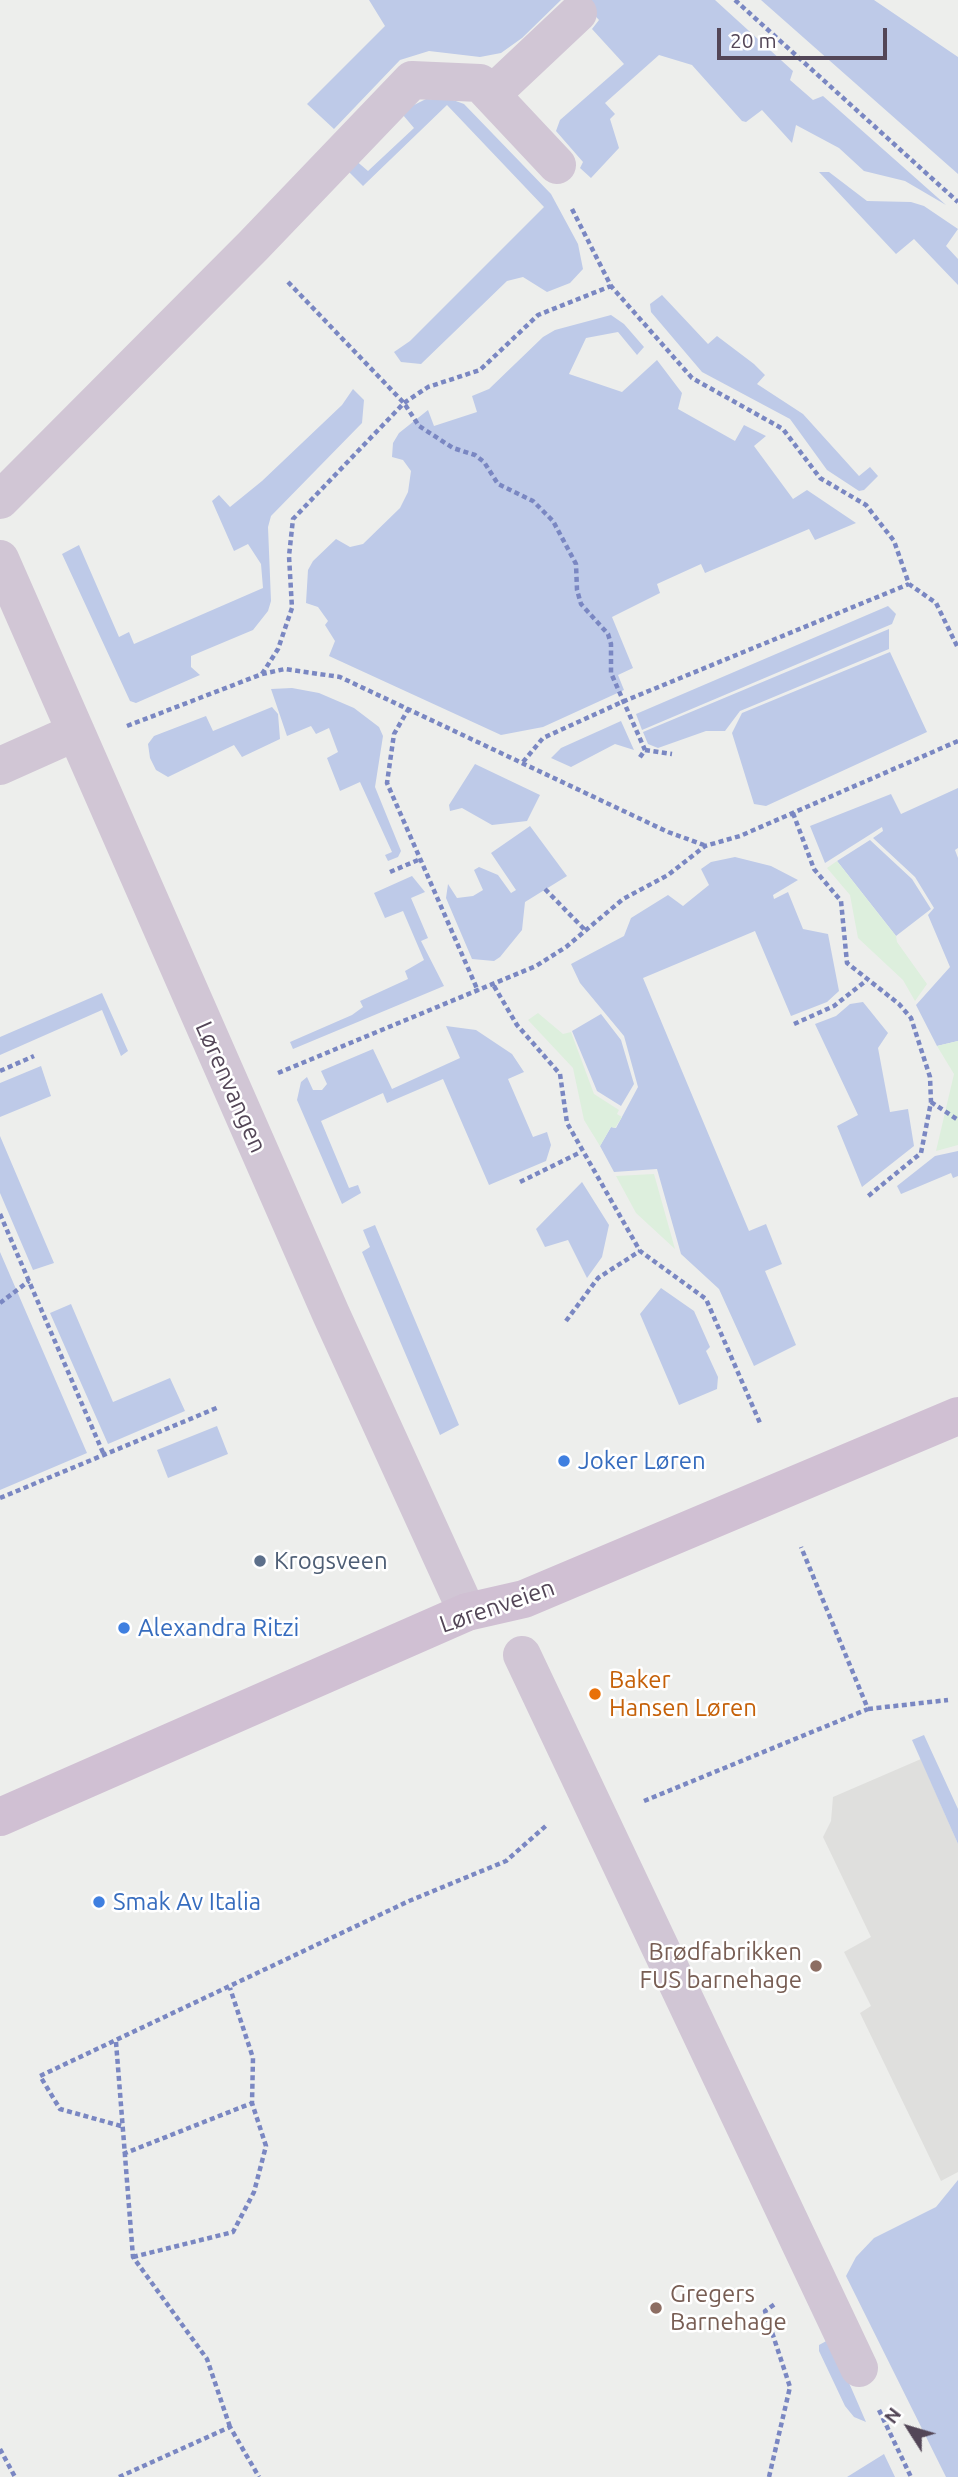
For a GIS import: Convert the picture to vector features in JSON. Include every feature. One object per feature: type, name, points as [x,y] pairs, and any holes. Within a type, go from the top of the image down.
[{"type":"street","points":[[492,94],[578,13]]},
{"type":"street","points":[[0,500],[253,246],[412,80],[480,83],[557,165]]},
{"type":"street","name":"Lørenvangen","points":[[0,559],[331,1314],[467,1612]]},
{"type":"street","points":[[0,766],[76,732]]},
{"type":"street","name":"Lørenveien","points":[[0,1817],[467,1612],[524,1599],[958,1416]]},
{"type":"street","points":[[522,1655],[859,2368]]},
{"type":"path","points":[[735,0],[958,202]]},
{"type":"path","points":[[557,165],[560,186],[611,286],[692,378],[783,429],[820,478],[866,505],[894,541],[909,584],[936,603],[958,648]]},
{"type":"path","points":[[253,246],[404,402],[419,426],[453,449],[475,455],[484,462],[499,484],[533,501],[553,521],[576,564],[577,590],[582,604],[608,634],[611,644],[611,673],[645,750]]},
{"type":"path","points":[[262,674],[278,649],[292,608],[289,556],[293,519],[404,402],[428,387],[480,370],[538,315],[611,286]]},
{"type":"path","points":[[523,762],[542,738],[622,702],[909,584]]},
{"type":"path","points":[[124,727],[262,674],[285,669],[340,677],[668,832],[705,846]]},
{"type":"path","points":[[409,708],[394,734],[387,783],[418,860],[478,991]]},
{"type":"path","points":[[274,1075],[494,986],[536,966],[623,899],[668,875],[705,846],[740,836],[958,741]]},
{"type":"path","points":[[645,750],[672,754]]},
{"type":"path","points":[[639,760],[645,750]]},
{"type":"path","points":[[793,813],[814,869],[841,901],[847,963],[899,1004],[911,1018],[930,1077],[931,1102],[921,1153],[867,1197]]},
{"type":"path","points":[[390,872],[418,860]]},
{"type":"path","points":[[545,889],[585,930]]},
{"type":"path","points":[[794,1024],[834,1006],[867,980]]},
{"type":"path","points":[[494,986],[517,1025],[560,1074],[567,1123],[581,1152],[640,1251],[706,1299],[760,1423]]},
{"type":"path","points":[[0,1071],[34,1056]]},
{"type":"path","points":[[931,1102],[958,1120]]},
{"type":"path","points":[[520,1181],[581,1152]]},
{"type":"path","points":[[0,1214],[104,1455]]},
{"type":"path","points":[[566,1321],[598,1278],[640,1251]]},
{"type":"path","points":[[0,1303],[29,1281]]},
{"type":"path","points":[[0,1498],[219,1408]]},
{"type":"path","points":[[801,1547],[868,1709]]},
{"type":"path","points":[[121,2126],[60,2109],[40,2076],[409,1901],[506,1861],[594,1804],[868,1709],[948,1700]]},
{"type":"path","points":[[133,2257],[233,2232],[254,2192],[266,2146],[252,2102],[253,2058],[230,1988]]},
{"type":"path","points":[[116,2042],[133,2257],[207,2359],[230,2427],[259,2477]]},
{"type":"path","points":[[123,2154],[252,2102]]},
{"type":"path","points":[[769,2477],[790,2387],[765,2311],[816,2276]]},
{"type":"path","points":[[859,2368],[911,2477]]},
{"type":"path","points":[[119,2477],[230,2427]]},
{"type":"path","points":[[0,2449],[15,2477]]},
{"type":"shaded area","points":[[369,0],[561,0],[522,38],[501,53],[480,57],[429,51],[400,60],[334,129],[307,104],[385,26]]},
{"type":"shaded area","points":[[592,0],[715,0],[793,71],[790,80],[813,100],[823,96],[946,205],[905,181],[864,171],[839,148],[796,125],[792,143],[762,110],[746,122],[742,121],[692,65],[659,55],[605,103],[615,114],[610,119],[619,148],[591,178],[580,168],[583,162],[556,131],[560,120],[624,64],[592,29],[599,20],[587,7]]},
{"type":"shaded area","points":[[761,0],[874,0],[958,57],[958,174]]},
{"type":"shaded area","points":[[426,99],[453,100],[464,104],[551,194],[578,244],[583,269],[570,283],[547,292],[523,277],[507,281],[421,364],[401,362],[394,352],[410,341],[544,207],[447,105],[363,186],[347,170],[354,159],[368,171],[414,128],[403,115],[410,107]]},
{"type":"shaded area","points":[[819,172],[829,172],[867,201],[911,202],[924,206],[958,229],[946,246],[958,259],[958,285],[914,239],[896,254]]},
{"type":"shaded area","points":[[662,295],[708,344],[717,336],[754,364],[765,375],[757,384],[803,414],[859,476],[870,467],[878,476],[864,490],[859,491],[827,470],[790,419],[702,372],[651,312],[650,304]]},
{"type":"shaded area","points":[[611,315],[624,324],[644,347],[637,355],[618,332],[586,338],[569,374],[622,392],[657,360],[682,393],[678,409],[735,441],[744,425],[766,436],[754,446],[793,499],[807,490],[856,523],[815,540],[809,529],[705,573],[701,564],[657,584],[660,593],[612,617],[633,668],[618,675],[624,690],[543,727],[501,735],[329,656],[335,641],[325,625],[328,621],[318,607],[306,603],[308,570],[313,561],[336,539],[350,547],[363,544],[400,508],[408,492],[411,471],[403,460],[392,457],[393,443],[399,433],[428,410],[434,426],[477,412],[472,396],[489,389],[543,337],[555,330]]},
{"type":"shaded area","points":[[353,389],[364,400],[362,423],[271,516],[268,527],[271,601],[268,611],[253,630],[191,656],[191,667],[200,675],[136,703],[130,701],[62,554],[79,545],[119,637],[129,632],[134,644],[263,588],[261,564],[248,544],[234,551],[212,501],[219,495],[230,507],[262,481],[342,405]]},
{"type":"shaded area","points":[[888,606],[896,614],[892,624],[642,730],[636,714]]},
{"type":"shaded area","points":[[889,629],[889,649],[740,711],[725,731],[706,731],[658,748],[648,744],[643,732]]},
{"type":"shaded area","points":[[890,652],[927,732],[766,806],[754,804],[732,733],[742,713]]},
{"type":"shaded area","points":[[292,688],[319,693],[354,708],[379,727],[383,736],[375,787],[401,851],[398,857],[388,861],[385,855],[392,852],[360,782],[340,791],[327,758],[338,752],[329,728],[316,734],[311,726],[287,736],[271,689]]},
{"type":"shaded area","points":[[272,707],[278,714],[280,739],[242,757],[234,745],[168,777],[156,770],[150,758],[148,744],[154,736],[206,716],[213,731]]},
{"type":"shaded area","points":[[621,721],[634,750],[615,744],[571,767],[551,758],[561,748]]},
{"type":"shaded area","points":[[475,764],[540,795],[527,821],[492,825],[462,808],[450,811],[449,805]]},
{"type":"shaded area","points":[[958,788],[958,848],[955,850],[958,858],[958,1041],[937,1046],[916,1005],[950,967],[928,915],[934,908],[915,877],[873,838],[883,831],[882,827],[825,863],[810,826],[891,794],[901,814]]},
{"type":"shaded area","points":[[530,826],[567,876],[525,902],[522,930],[500,957],[494,961],[472,959],[446,898],[448,884],[457,898],[473,896],[483,890],[474,870],[479,867],[498,875],[511,893],[516,890],[491,853]]},
{"type":"shaded area","points":[[870,840],[912,879],[931,909],[896,936],[837,861]]},
{"type":"shaded area","points":[[735,857],[771,866],[798,880],[773,895],[774,899],[788,892],[803,929],[828,934],[839,991],[827,1002],[791,1016],[755,931],[643,978],[749,1231],[766,1224],[782,1264],[765,1271],[796,1345],[754,1366],[719,1289],[681,1254],[657,1169],[614,1172],[600,1146],[611,1127],[616,1128],[638,1087],[624,1036],[580,983],[571,964],[624,936],[631,918],[668,895],[683,906],[709,885],[701,869],[711,862]]},
{"type":"shaded area","points":[[412,876],[425,892],[411,898],[428,938],[421,941],[444,986],[293,1049],[290,1042],[352,1015],[363,1007],[360,1001],[408,979],[405,971],[424,960],[403,911],[385,918],[374,893]]},
{"type":"shaded area","points":[[102,993],[128,1051],[121,1056],[102,1010],[0,1055],[0,1037]]},
{"type":"shaded area","points":[[863,1002],[888,1033],[878,1048],[890,1112],[908,1109],[914,1146],[862,1187],[837,1126],[858,1115],[815,1024],[836,1016],[850,1004]]},
{"type":"shaded area","points":[[601,1014],[621,1040],[634,1084],[621,1106],[597,1091],[572,1031]]},
{"type":"shaded area","points":[[446,1026],[476,1030],[512,1054],[524,1072],[508,1079],[533,1137],[547,1132],[551,1145],[546,1161],[489,1185],[443,1079],[387,1103],[383,1093],[321,1121],[349,1188],[358,1185],[361,1193],[342,1204],[297,1100],[301,1082],[307,1077],[313,1090],[322,1090],[327,1084],[321,1071],[373,1049],[392,1089],[460,1058]]},
{"type":"shaded area","points":[[41,1066],[51,1096],[0,1117],[0,1083]]},
{"type":"shaded area","points":[[0,1136],[54,1263],[33,1270],[0,1193]]},
{"type":"shaded area","points":[[958,1151],[958,1176],[953,1178],[951,1173],[901,1194],[897,1186],[935,1156]]},
{"type":"shaded area","points":[[582,1182],[609,1225],[602,1257],[587,1278],[568,1240],[545,1247],[536,1229]]},
{"type":"shaded area","points":[[375,1225],[459,1425],[440,1435],[362,1252],[370,1247],[363,1230]]},
{"type":"shaded area","points":[[0,1252],[87,1453],[0,1490]]},
{"type":"shaded area","points":[[661,1288],[694,1311],[710,1347],[706,1351],[718,1377],[717,1389],[679,1405],[640,1314]]},
{"type":"shaded area","points":[[71,1304],[113,1402],[170,1378],[185,1411],[108,1444],[50,1313]]},
{"type":"shaded area","points":[[217,1426],[228,1454],[168,1478],[157,1450]]},
{"type":"shaded area","points":[[924,1735],[958,1809],[958,1844],[912,1740]]},
{"type":"shaded area","points":[[921,1759],[958,1844],[958,2172],[941,2181],[860,2013],[871,2006],[844,1952],[871,1937],[823,1837],[831,1821],[833,1797]]},
{"type":"shaded area","points":[[958,2180],[958,2477],[946,2477],[846,2276],[856,2257],[874,2238],[936,2207]]},
{"type":"shaded area","points":[[830,2339],[866,2422],[854,2417],[845,2406],[819,2351],[819,2345]]},
{"type":"shaded area","points":[[884,2454],[895,2477],[847,2477]]},
{"type":"sand","points":[[837,861],[896,936],[897,942],[927,984],[915,1001],[903,980],[858,938],[850,895],[827,868]]},
{"type":"sand","points":[[538,1013],[563,1034],[571,1032],[594,1094],[619,1110],[617,1114],[622,1117],[615,1128],[611,1127],[600,1146],[584,1120],[573,1068],[528,1020]]},
{"type":"sand","points":[[958,1041],[958,1145],[936,1151],[954,1074],[937,1046]]},
{"type":"sand","points":[[654,1174],[675,1249],[636,1213],[616,1176]]},
{"type":"place","name":"Joker Løren","points":[[564,1461]]},
{"type":"place","name":"Krogsveen","points":[[260,1561]]},
{"type":"place","name":"Alexandra Ritzi","points":[[124,1628]]},
{"type":"place","name":"Baker Hansen Løren","points":[[595,1694]]},
{"type":"place","name":"Smak Av Italia","points":[[99,1902]]},
{"type":"place","name":"Brødfabrikken FUS barnehage","points":[[816,1966]]},
{"type":"place","name":"Gregers Barnehage","points":[[656,2308]]}]
